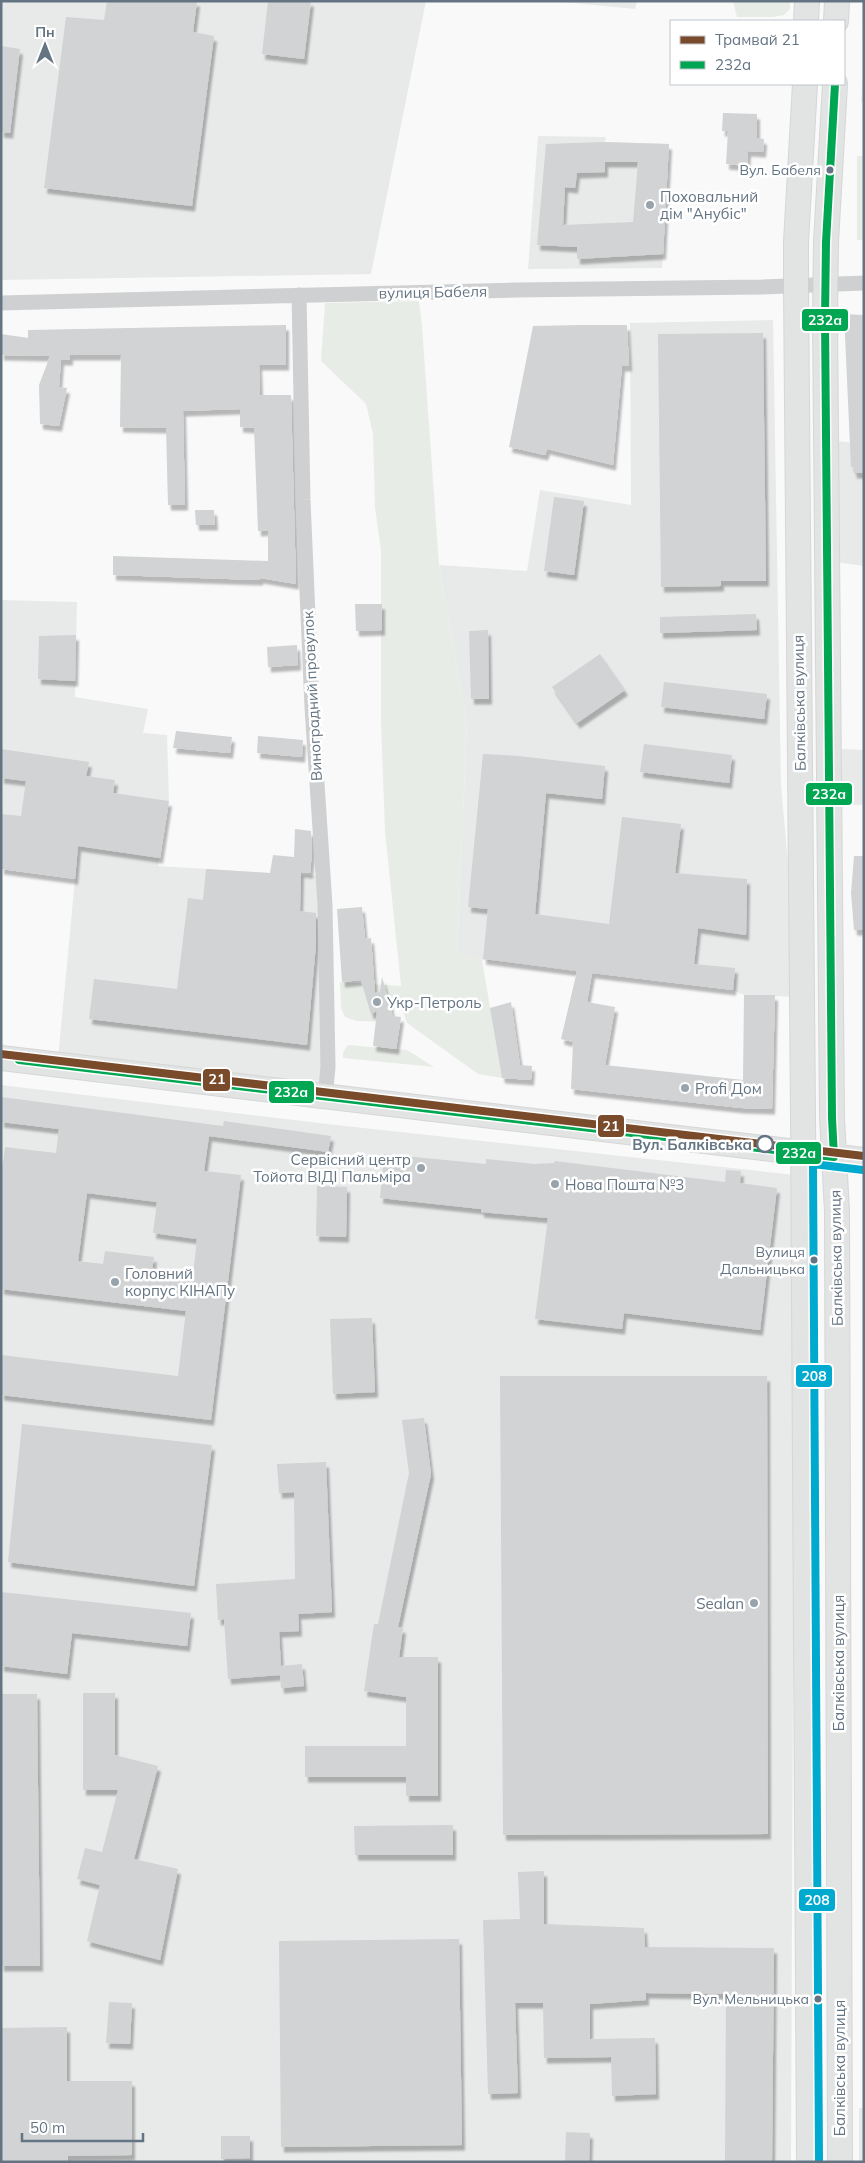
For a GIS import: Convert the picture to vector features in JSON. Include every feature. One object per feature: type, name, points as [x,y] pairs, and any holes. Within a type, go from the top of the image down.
[{"type":"main road","points":[[806,20],[807,1]]},
{"type":"main road","points":[[836,20],[837,1]]},
{"type":"main road","name":"Балківська вулиця","points":[[805,85],[796,242],[796,286],[808,2162]]},
{"type":"main road","name":"Балківська вулиця","points":[[835,85],[826,284],[832,1098],[837,1212],[840,2162]]},
{"type":"main road","points":[[1,1058],[864,1160]]},
{"type":"street","name":"вулиця Бабеля","points":[[1,303],[864,283]]},
{"type":"street","name":"Виноградний провулок","points":[[299,295],[304,540],[312,707],[325,905],[328,1067],[325,1097]]},
{"type":"shaded area","points":[[1,1],[426,1],[371,274],[1,280]]},
{"type":"shaded area","points":[[553,1],[637,1],[635,9]]},
{"type":"shaded area","points":[[733,1],[790,1],[790,9],[784,15],[773,17],[737,17]]},
{"type":"shaded area","points":[[862,1],[864,1],[864,101],[861,103],[863,72]]},
{"type":"shaded area","points":[[538,136],[606,137],[605,142],[669,144],[662,268],[528,269]]},
{"type":"shaded area","points":[[857,156],[864,156],[864,240],[857,240]]},
{"type":"shaded area","points":[[419,301],[439,565],[467,723],[457,953],[482,960],[502,1078],[478,1074],[407,1023],[401,1006],[395,1008],[391,1022],[357,1021],[345,1017],[341,1008],[340,982],[401,986],[385,831],[381,724],[381,550],[375,508],[373,434],[366,404],[321,361],[325,303]]},
{"type":"shaded area","points":[[773,320],[781,785],[800,997],[744,995],[730,989],[482,960],[457,954],[467,723],[439,565],[527,571],[540,490],[631,505],[630,323]]},
{"type":"shaded area","points":[[837,441],[864,444],[864,566],[835,562]]},
{"type":"shaded area","points":[[1,600],[77,602],[75,697],[148,709],[143,733],[167,735],[169,801],[158,866],[321,876],[323,1091],[58,1059],[77,858],[8,849],[1,814]]},
{"type":"shaded area","points":[[842,749],[864,750],[864,805],[840,804]]},
{"type":"shaded area","points":[[348,1045],[407,1050],[434,1067],[343,1058],[343,1052]]},
{"type":"shaded area","points":[[1,1085],[336,1125],[795,1175],[791,2162],[1,2162]]},
{"type":"shaded area","points":[[859,2108],[864,2108],[864,2162],[859,2162]]},
{"type":"building","points":[[107,1],[197,1],[193,32],[214,36],[192,206],[44,188],[66,17],[104,20]]},
{"type":"building","points":[[268,1],[311,1],[304,59],[262,54]]},
{"type":"building","points":[[1,46],[20,49],[10,133],[1,132]]},
{"type":"building","points":[[723,113],[757,114],[757,138],[764,139],[763,152],[748,151],[747,166],[726,164],[728,131],[722,131]]},
{"type":"building","name":"Поховальний дім \"Анубіс\"","points":[[604,142],[669,144],[663,254],[577,259],[577,247],[537,245],[546,144]],"holes":[[[605,162],[638,162],[633,222],[563,225],[565,187],[575,188],[577,173],[605,172]]]},
{"type":"building","points":[[844,314],[864,315],[864,473],[854,473],[853,467],[851,467]]},
{"type":"building","points":[[286,325],[286,365],[259,365],[260,395],[291,395],[296,584],[260,578],[260,580],[113,575],[113,556],[268,561],[268,530],[258,531],[254,428],[240,427],[240,409],[183,411],[185,505],[168,505],[166,428],[120,427],[121,355],[70,355],[70,360],[61,360],[59,387],[67,388],[59,426],[40,424],[39,385],[50,356],[1,355],[1,334],[28,338],[28,330]]},
{"type":"building","points":[[627,325],[629,366],[622,366],[613,465],[547,449],[545,455],[509,447],[533,326]]},
{"type":"building","points":[[763,333],[766,581],[721,581],[721,586],[661,587],[658,334]]},
{"type":"building","points":[[554,497],[584,501],[574,575],[544,571]]},
{"type":"building","points":[[195,510],[214,510],[215,525],[196,525]]},
{"type":"building","points":[[355,604],[382,604],[382,630],[356,631]]},
{"type":"building","points":[[756,614],[757,630],[660,633],[660,617]]},
{"type":"building","points":[[488,630],[489,699],[471,699],[469,631]]},
{"type":"building","points":[[76,635],[75,681],[38,679],[39,636]]},
{"type":"building","points":[[297,645],[298,665],[268,667],[267,647]]},
{"type":"building","points":[[600,654],[625,690],[577,723],[552,687]]},
{"type":"building","points":[[664,682],[767,694],[764,719],[661,707]]},
{"type":"building","points":[[176,731],[232,737],[230,753],[173,748]]},
{"type":"building","points":[[258,736],[303,740],[302,757],[257,753]]},
{"type":"building","points":[[644,744],[732,755],[729,783],[640,772]]},
{"type":"building","points":[[1,749],[89,762],[86,776],[115,780],[113,793],[169,801],[160,858],[78,846],[75,879],[1,869],[1,814],[21,816],[26,781],[1,778]]},
{"type":"building","points":[[483,754],[605,766],[602,799],[546,793],[535,914],[609,924],[622,817],[681,824],[675,873],[747,879],[746,935],[698,928],[694,964],[735,968],[733,990],[592,973],[587,1002],[615,1007],[605,1065],[743,1080],[744,995],[775,995],[772,1109],[741,1108],[571,1089],[573,1042],[561,1039],[577,971],[483,959],[488,909],[468,907]]},
{"type":"building","points":[[295,829],[311,831],[310,873],[301,872],[300,911],[316,913],[316,944],[307,1045],[89,1019],[94,979],[177,989],[188,898],[203,900],[206,869],[270,873],[273,855],[294,857]]},
{"type":"building","points":[[854,856],[864,856],[864,930],[854,930],[851,893]]},
{"type":"building","points":[[362,907],[365,939],[371,938],[375,993],[380,992],[382,977],[393,1016],[401,1017],[396,1049],[373,1046],[377,1011],[371,1014],[361,980],[342,982],[337,909]]},
{"type":"building","points":[[511,1002],[520,1065],[532,1066],[531,1080],[502,1078],[490,1008]]},
{"type":"building","name":"Головний корпус КІНАПу","points":[[1,1097],[223,1126],[224,1121],[331,1136],[328,1152],[209,1136],[204,1171],[241,1175],[211,1420],[1,1395],[1,1355],[178,1376],[186,1311],[1,1289],[1,1177],[5,1147],[56,1153],[59,1129],[1,1122]],"holes":[[[87,1193],[157,1202],[153,1233],[197,1239],[193,1275],[152,1270],[154,1257],[105,1251],[103,1264],[78,1261]]]},
{"type":"building","points":[[384,1154],[486,1164],[486,1159],[534,1164],[554,1163],[555,1161],[725,1182],[726,1170],[741,1171],[740,1183],[777,1188],[760,1330],[624,1313],[622,1329],[535,1319],[548,1218],[481,1212],[481,1209],[380,1198]]},
{"type":"building","points":[[317,1186],[347,1187],[346,1237],[316,1236]]},
{"type":"building","points":[[372,1318],[375,1392],[333,1394],[330,1319]]},
{"type":"building","points":[[500,1376],[767,1376],[768,1834],[503,1835]]},
{"type":"building","points":[[424,1418],[431,1474],[398,1627],[403,1628],[399,1657],[438,1657],[438,1796],[406,1796],[406,1777],[305,1777],[305,1746],[406,1746],[406,1697],[364,1691],[374,1624],[378,1624],[409,1473],[402,1420]]},
{"type":"building","points":[[22,1424],[212,1445],[194,1586],[8,1562]]},
{"type":"building","points":[[326,1462],[332,1612],[298,1614],[299,1631],[279,1632],[281,1666],[302,1664],[304,1686],[281,1688],[280,1675],[228,1679],[224,1619],[218,1620],[216,1584],[295,1579],[294,1492],[279,1493],[277,1464]]},
{"type":"building","points":[[1,1592],[191,1613],[187,1646],[72,1633],[67,1674],[1,1666]]},
{"type":"building","points":[[83,1693],[115,1693],[115,1755],[158,1766],[134,1859],[178,1869],[160,1960],[87,1941],[100,1885],[77,1879],[85,1848],[102,1852],[118,1790],[83,1790]]},
{"type":"building","points":[[1,1694],[37,1694],[40,1966],[1,1966]]},
{"type":"building","points":[[453,1825],[453,1855],[355,1855],[354,1826]]},
{"type":"building","points":[[544,1871],[544,1924],[644,1928],[645,1947],[774,1948],[772,2162],[725,2162],[726,1994],[646,1993],[646,2000],[590,2004],[590,2039],[655,2038],[656,2094],[612,2096],[611,2057],[544,2058],[543,2003],[515,2003],[518,2093],[488,2094],[483,1920],[520,1919],[518,1872]]},
{"type":"building","points":[[459,1939],[462,2145],[281,2147],[279,1941]]},
{"type":"building","points":[[109,2002],[132,2003],[130,2044],[106,2043]]},
{"type":"building","points":[[67,2027],[67,2081],[132,2081],[132,2155],[68,2156],[68,2162],[1,2162],[1,2028]]},
{"type":"building","points":[[566,2132],[590,2133],[589,2162],[565,2162]]},
{"type":"building","points":[[221,2136],[250,2136],[250,2158],[221,2159]]},
{"type":"tram line","name":"21","points":[[1,1054],[864,1156]]},
{"type":"transit line","name":"232а","points":[[19,1060],[834,1157],[832,1118],[825,319],[826,242],[835,85]]},
{"type":"transit line","name":"208","points":[[819,2162],[813,1164],[863,1170]]},
{"type":"place","name":"Вул. Бабеля","points":[[830,170]]},
{"type":"place","name":"Поховальний дім \"Анубіс\"","points":[[650,205]]},
{"type":"place","name":"Укр-Петроль","points":[[377,1002]]},
{"type":"place","name":"Profi Дом","points":[[685,1088]]},
{"type":"place","name":"Вул. Балківська","points":[[765,1144]]},
{"type":"place","name":"Сервісний центр Тойота ВІДІ Пальміра","points":[[421,1168]]},
{"type":"place","name":"Нова Пошта №3","points":[[555,1184]]},
{"type":"place","name":"Вулиця Дальницька","points":[[814,1260]]},
{"type":"place","name":"Головний корпус КІНАПу","points":[[115,1282]]},
{"type":"place","name":"Sealan","points":[[754,1603]]},
{"type":"place","name":"Вул. Мельницька","points":[[818,1999]]}]
